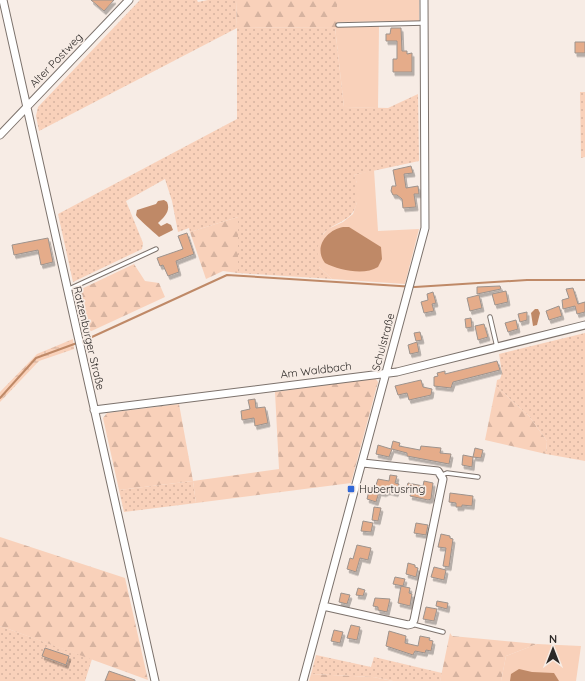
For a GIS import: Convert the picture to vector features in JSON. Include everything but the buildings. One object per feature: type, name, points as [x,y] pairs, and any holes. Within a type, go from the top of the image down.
[{"type":"street","name":"Ratzenburger Straße","points":[[3,0],[155,681]]},
{"type":"street","name":"Alter Postweg","points":[[0,135],[129,0]]},
{"type":"street","name":"Schulstraße","points":[[303,681],[363,463],[425,228],[424,0]]},
{"type":"street","name":"Am Waldbach","points":[[94,410],[397,372],[585,325]]},
{"type":"street","points":[[323,606],[408,624],[412,624],[414,620],[443,479],[442,475],[438,472],[363,463]]},
{"type":"lane","points":[[338,24],[424,23]]},
{"type":"lane","points":[[68,290],[156,248]]},
{"type":"lane","points":[[490,317],[497,347]]},
{"type":"lane","points":[[442,475],[447,473],[478,477]]},
{"type":"lane","points":[[412,624],[443,632]]},
{"type":"green space","points":[[140,0],[197,0],[198,2],[208,0],[236,0],[237,28],[39,131],[36,116],[38,107]]},
{"type":"green space","points":[[236,0],[337,0],[337,27],[237,28]]},
{"type":"green space","points":[[337,0],[419,0],[419,21],[337,22]]},
{"type":"green space","points":[[379,26],[378,108],[344,107],[335,27]]},
{"type":"green space","points":[[335,27],[344,107],[388,108],[418,94],[419,161],[354,175],[358,193],[357,203],[354,210],[346,219],[323,234],[319,267],[332,279],[238,273],[238,217],[190,232],[189,228],[178,232],[172,201],[165,179],[126,201],[143,243],[142,249],[73,282],[58,214],[237,119],[237,28]]},
{"type":"green space","points":[[580,92],[585,92],[585,157],[581,158]]},
{"type":"green space","points":[[374,170],[378,231],[419,229],[405,284],[332,279],[319,267],[317,249],[321,237],[328,229],[343,222],[353,214],[357,202],[357,183],[354,175]]},
{"type":"green space","points":[[238,217],[238,273],[223,271],[206,279],[190,232]]},
{"type":"green space","points":[[134,264],[145,281],[159,283],[165,297],[85,334],[75,292]]},
{"type":"green space","points":[[585,333],[585,461],[546,454],[547,441],[529,416],[496,386],[497,380],[500,379],[502,373],[499,354]]},
{"type":"green space","points":[[73,339],[74,349],[39,361],[0,402],[0,392],[37,354]]},
{"type":"green space","points":[[375,378],[378,382],[351,483],[196,503],[193,481],[279,469],[275,392]]},
{"type":"green space","points":[[496,386],[529,416],[547,441],[546,454],[485,440]]},
{"type":"green space","points":[[179,404],[193,481],[119,490],[103,418],[107,413]]},
{"type":"green space","points":[[193,481],[196,503],[124,512],[119,490]]},
{"type":"green space","points":[[0,537],[125,578],[148,680],[0,626]]},
{"type":"green space","points":[[0,626],[92,659],[85,681],[0,681]]},
{"type":"green space","points":[[450,633],[452,636],[537,644],[506,656],[501,681],[440,681]]},
{"type":"green space","points":[[537,644],[581,646],[576,681],[501,681],[506,656]]},
{"type":"green space","points":[[316,655],[371,667],[374,657],[442,673],[440,681],[393,681],[373,677],[311,674]]},
{"type":"green space","points":[[311,674],[373,677],[393,681],[309,681]]},
{"type":"shaded area","points":[[164,200],[167,202],[168,208],[165,216],[158,223],[161,226],[167,223],[171,225],[173,230],[159,237],[136,215],[137,210]]},
{"type":"shaded area","points":[[343,227],[349,227],[381,247],[382,259],[378,267],[372,270],[359,272],[344,270],[325,263],[320,251],[321,245],[327,235]]},
{"type":"shaded area","points":[[535,309],[538,309],[540,313],[537,325],[533,326],[531,313]]},
{"type":"shaded area","points":[[519,669],[532,672],[554,673],[559,681],[510,681],[511,674]]},
{"type":"waterway","points":[[81,342],[227,275],[415,287],[527,280],[585,280]]},
{"type":"waterway","points":[[0,398],[36,358],[77,343]]},
{"type":"place","name":"Hubertusring","points":[[351,489]]}]
